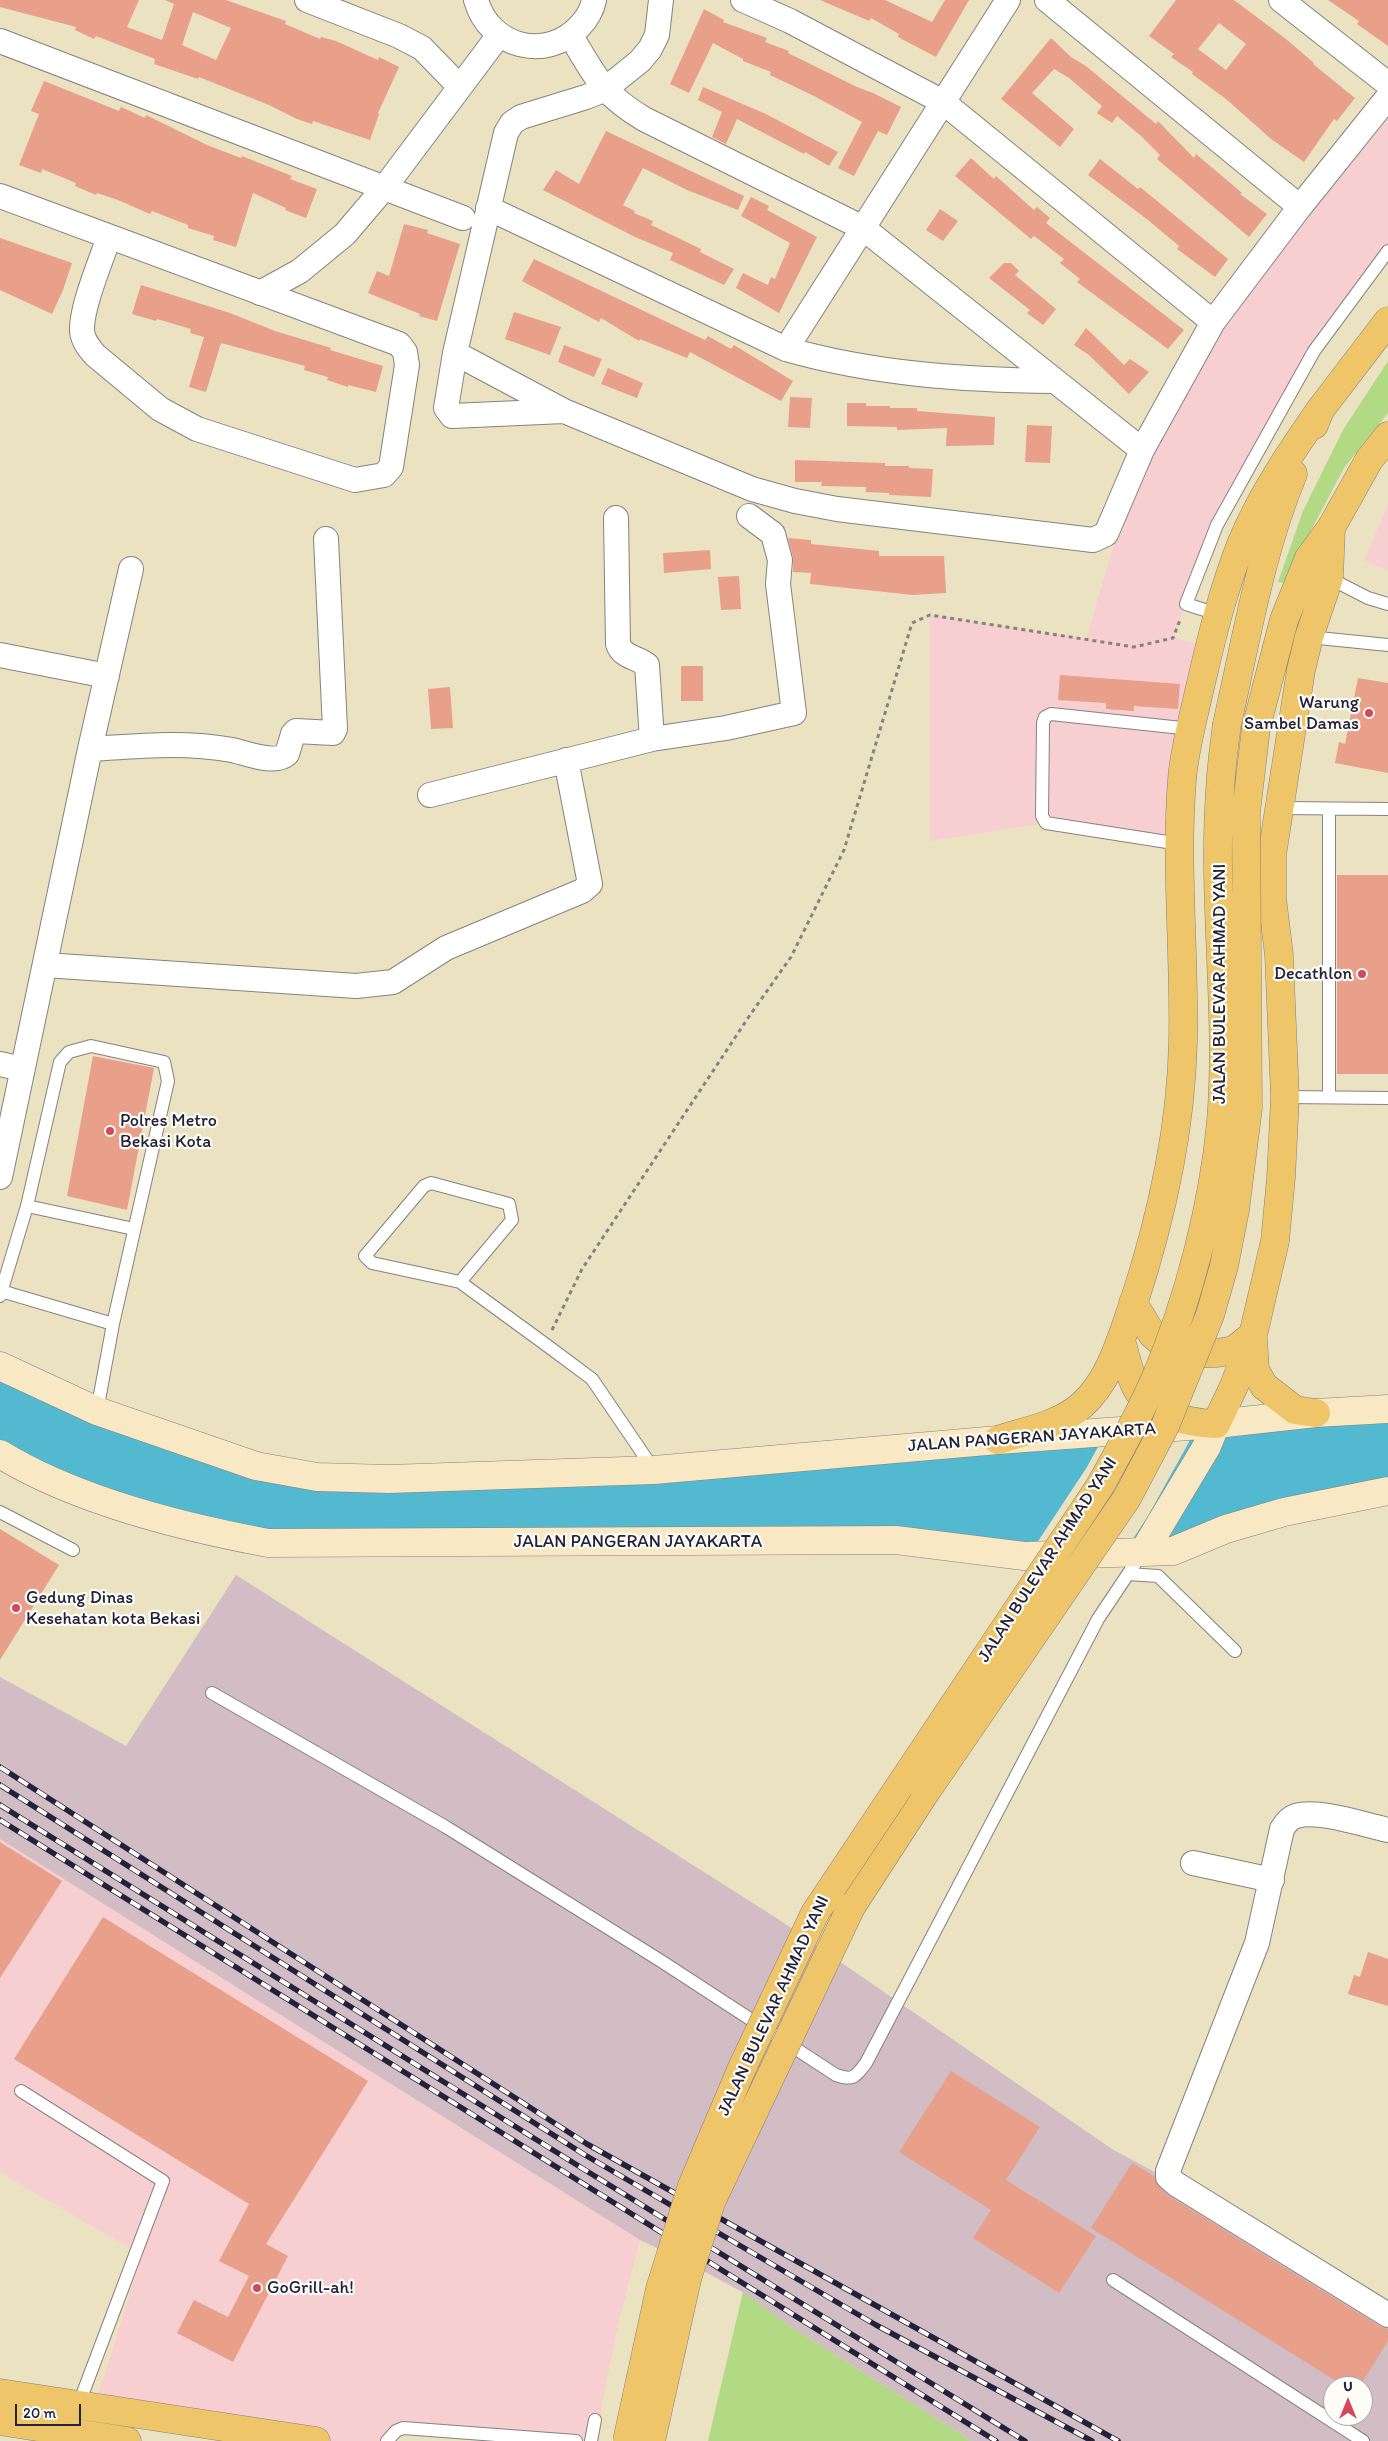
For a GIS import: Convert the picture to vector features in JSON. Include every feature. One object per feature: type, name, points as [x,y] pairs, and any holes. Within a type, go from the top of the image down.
[{"type":"main road","name":"JALAN BULEVAR AHMAD YANI","points":[[627,2441],[660,2290],[692,2186],[742,2068],[815,1913],[1100,1486],[1135,1422],[1156,1376],[1178,1316],[1202,1230],[1221,1123],[1224,1046],[1219,867],[1220,792],[1226,724],[1261,574],[1280,512],[1320,410],[1388,321]]},
{"type":"main road","points":[[998,1440],[1059,1420],[1080,1407],[1096,1390],[1121,1341],[1157,1229],[1175,1137],[1180,1093],[1183,1043],[1180,844],[1182,778],[1191,729],[1217,614],[1242,541],[1276,474],[1320,410]]},
{"type":"main road","name":"JALAN BULEVAR AHMAD YANI","points":[[652,2441],[687,2278],[711,2202],[851,1907],[931,1785],[1127,1498],[1165,1426],[1210,1315],[1224,1266],[1248,1108],[1246,812],[1256,728],[1284,620],[1310,558],[1331,528],[1369,460],[1388,436]]},
{"type":"main road","points":[[1121,1341],[1137,1390],[1152,1405],[1165,1413],[1197,1423],[1212,1435],[1253,1335],[1275,1241],[1281,1178],[1285,1097],[1279,955],[1272,898],[1272,855],[1280,808],[1284,766],[1301,670],[1309,637],[1329,578],[1331,528]]},
{"type":"main road","points":[[1133,1303],[1152,1334],[1168,1348],[1188,1354],[1217,1353],[1234,1350],[1253,1335]]},
{"type":"main road","points":[[1253,1335],[1254,1370],[1264,1386],[1295,1410],[1316,1413]]},
{"type":"main road","points":[[0,2393],[316,2441]]},
{"type":"main road","points":[[0,2421],[126,2441]]},
{"type":"street","points":[[307,0],[399,36],[422,48],[459,86]]},
{"type":"street","points":[[476,0],[484,20],[499,35],[516,44],[535,47],[554,44],[571,36],[585,22],[594,0]]},
{"type":"street","points":[[564,411],[452,416],[446,408],[455,353],[488,208],[506,133],[512,123],[520,117],[604,90],[640,61],[650,49],[657,35],[661,0]]},
{"type":"street","points":[[743,0],[790,21],[943,102],[1213,322]]},
{"type":"street","points":[[786,349],[1008,0]]},
{"type":"street","points":[[1047,0],[1300,207]]},
{"type":"street","points":[[1281,0],[1388,84]]},
{"type":"street","points":[[260,293],[300,271],[345,234],[385,187],[499,35]]},
{"type":"street","points":[[571,36],[604,90],[620,105],[644,119],[863,228],[1142,450]]},
{"type":"street","points":[[1,44],[385,187],[463,218]]},
{"type":"street","points":[[455,353],[564,411],[744,485],[795,501],[838,509],[1093,540],[1106,534],[1142,450],[1213,322],[1300,207],[1388,97]]},
{"type":"street","points":[[0,196],[260,293],[388,338],[399,344],[405,352],[407,365],[391,467],[384,475],[355,480],[197,429],[160,409],[95,355],[87,346],[82,333],[84,317],[109,237]]},
{"type":"street","points":[[488,208],[786,349],[830,362],[922,374],[999,381],[1054,381]]},
{"type":"street","points":[[430,795],[652,739],[726,728],[794,713],[778,584],[780,560],[774,534],[749,516]]},
{"type":"street","points":[[616,518],[618,644],[620,650],[624,653],[647,665],[652,739]]},
{"type":"street","points":[[90,749],[185,744],[276,759],[287,754],[293,734],[296,731],[334,733],[326,539]]},
{"type":"street","points":[[0,1176],[11,1067],[44,965],[131,569]]},
{"type":"street","points":[[0,655],[108,676]]},
{"type":"street","points":[[44,965],[356,986],[393,982],[446,948],[582,891],[590,884],[566,760]]},
{"type":"street","name":"JALAN PANGERAN JAYAKARTA","points":[[0,1366],[96,1411],[256,1466],[317,1477],[389,1479],[654,1470],[998,1440],[1212,1435],[1316,1413],[1388,1409]]},
{"type":"street","points":[[1144,1551],[1212,1435]]},
{"type":"street","name":"JALAN PANGERAN JAYAKARTA","points":[[0,1454],[50,1479],[101,1499],[203,1531],[268,1543],[896,1540],[1024,1556],[1173,1550],[1226,1529],[1284,1512],[1388,1491]]},
{"type":"street","points":[[1388,1830],[1318,1815],[1296,1816],[1287,1821],[1282,1829],[1258,1943],[1168,2170],[1168,2178],[1388,2315]]},
{"type":"street","points":[[1193,1862],[1272,1880]]},
{"type":"lane","points":[[1217,614],[1186,604],[1217,525],[1314,351],[1388,251]]},
{"type":"lane","points":[[1329,578],[1368,598],[1388,604]]},
{"type":"lane","points":[[1309,637],[1388,645]]},
{"type":"lane","points":[[1180,844],[1046,823],[1042,816],[1044,723],[1045,717],[1051,714],[1191,729]]},
{"type":"lane","points":[[1280,808],[1388,809]]},
{"type":"lane","points":[[1329,809],[1329,1097]]},
{"type":"lane","points":[[96,1411],[113,1324],[168,1081],[164,1062],[91,1046],[69,1052],[60,1062],[27,1206],[0,1294],[113,1324]]},
{"type":"lane","points":[[1285,1097],[1388,1098]]},
{"type":"lane","points":[[460,1282],[512,1220],[512,1212],[509,1204],[431,1183],[424,1186],[365,1256],[372,1263],[460,1282],[545,1344],[592,1379],[654,1470]]},
{"type":"lane","points":[[27,1206],[134,1229]]},
{"type":"lane","points":[[0,1512],[72,1550]]},
{"type":"lane","points":[[212,1693],[446,1827],[661,1961],[836,2075],[848,2079],[855,2076],[866,2063],[1098,1619],[1144,1551]]},
{"type":"lane","points":[[1128,1574],[1158,1576],[1235,1651]]},
{"type":"lane","points":[[21,2090],[163,2181],[78,2406]]},
{"type":"lane","points":[[1113,2280],[1363,2441]]},
{"type":"lane","points":[[591,2441],[595,2420]]},
{"type":"lane","points":[[387,2441],[396,2431],[403,2428],[576,2441]]},
{"type":"path","points":[[545,1344],[582,1269],[750,1015],[791,957],[844,850],[912,623],[930,615],[1134,647],[1173,638],[1186,604]]},
{"type":"shaded area","points":[[1388,97],[1388,251],[1313,351],[1217,525],[1173,637],[1209,648],[1180,844],[1046,823],[930,841],[930,615],[1086,639],[1142,450],[1213,322]]},
{"type":"shaded area","points":[[1388,504],[1388,571],[1364,561]]},
{"type":"shaded area","points":[[236,1575],[778,1919],[1112,2149],[1299,2250],[1388,2308],[1388,2441],[972,2441],[791,2327],[742,2292],[687,2262],[640,2240],[0,1839],[0,1677],[126,1746]]},
{"type":"shaded area","points":[[0,1839],[640,2240],[617,2329],[602,2404],[599,2441],[408,2428],[387,2441],[316,2441],[94,2409],[142,2255],[0,2173]]},
{"type":"green space","points":[[1388,361],[1388,413],[1344,468],[1308,536],[1286,583],[1278,582],[1303,511],[1343,430]]},
{"type":"green space","points":[[743,2292],[791,2327],[972,2441],[708,2441]]},
{"type":"water","points":[[0,1366],[256,1466],[389,1479],[1388,1409],[1388,1491],[1173,1551],[268,1543],[0,1454]]},
{"type":"pier","points":[[1199,1424],[1148,1516],[1123,1554],[1027,1558],[1087,1467],[1105,1434]]},
{"type":"building","points":[[0,0],[139,0],[127,27],[162,40],[174,4],[165,0],[226,0],[286,21],[285,24],[320,39],[321,37],[336,41],[378,60],[379,57],[399,67],[378,113],[370,140],[313,121],[312,124],[297,119],[269,105],[199,77],[198,79],[154,64],[155,59],[96,36],[94,39],[75,30],[76,27],[0,7]],"holes":[[[193,12],[231,28],[216,60],[182,45]]]},
{"type":"building","points":[[820,0],[885,0],[932,22],[945,0],[969,0],[936,57],[898,37],[899,34],[871,18],[869,21]]},
{"type":"building","points":[[1176,0],[1234,0],[1286,39],[1355,98],[1337,121],[1334,119],[1304,162],[1271,139],[1226,99],[1171,57],[1174,54],[1149,36]],"holes":[[[1219,23],[1246,44],[1226,70],[1198,49]]]},
{"type":"building","points":[[1328,0],[1388,0],[1388,46],[1357,24],[1359,21]]},
{"type":"building","points":[[704,9],[724,20],[723,22],[767,38],[765,42],[789,51],[788,53],[901,107],[887,135],[878,131],[854,176],[838,168],[862,122],[770,75],[771,72],[743,61],[743,59],[713,43],[689,93],[670,84]]},
{"type":"building","points":[[1051,38],[1071,57],[1086,66],[1156,124],[1158,121],[1194,158],[1196,154],[1242,193],[1240,194],[1267,214],[1249,237],[1157,159],[1160,155],[1141,136],[1117,116],[1112,123],[1097,113],[1102,106],[1069,78],[1054,69],[1032,93],[1074,129],[1060,147],[1001,99]]},
{"type":"building","points":[[44,81],[119,111],[121,107],[145,118],[146,115],[207,145],[241,158],[242,156],[292,176],[290,179],[317,189],[306,218],[285,210],[286,208],[253,193],[236,247],[213,240],[214,236],[188,228],[188,225],[152,211],[150,214],[118,200],[97,193],[96,195],[75,186],[76,183],[42,169],[41,173],[19,165],[39,114],[31,111]]},
{"type":"building","points":[[703,87],[766,114],[838,152],[829,166],[805,152],[804,154],[737,119],[726,144],[712,137],[722,112],[698,100]]},
{"type":"building","points":[[606,131],[744,196],[738,210],[687,190],[643,168],[623,205],[635,211],[634,213],[653,221],[651,225],[701,249],[700,252],[734,269],[724,285],[670,260],[673,253],[635,237],[543,190],[556,170],[579,184]]},
{"type":"building","points":[[971,158],[994,179],[996,176],[1034,210],[1037,207],[1050,218],[1046,223],[1184,330],[1168,349],[1077,282],[1080,279],[1060,263],[1064,259],[1034,236],[1031,239],[955,176]]},
{"type":"building","points":[[1100,159],[1138,189],[1140,187],[1228,259],[1215,277],[1177,249],[1179,246],[1148,220],[1088,175]]},
{"type":"building","points":[[751,197],[769,206],[767,210],[817,237],[779,313],[736,288],[743,273],[768,285],[771,277],[775,279],[790,243],[741,216]]},
{"type":"building","points":[[940,209],[958,221],[943,241],[926,230]]},
{"type":"building","points":[[404,224],[428,230],[427,233],[460,244],[437,321],[419,316],[420,314],[368,293],[377,271],[389,276]]},
{"type":"building","points":[[0,238],[72,263],[52,314],[0,290]]},
{"type":"building","points":[[534,259],[705,340],[708,336],[731,349],[734,345],[793,381],[781,401],[690,352],[687,358],[640,339],[639,341],[601,318],[599,322],[522,281]]},
{"type":"building","points":[[1004,263],[1011,263],[1019,271],[1015,275],[1056,309],[1043,325],[1027,313],[1030,310],[989,278]]},
{"type":"building","points":[[141,285],[230,313],[275,331],[383,366],[376,392],[348,385],[348,387],[327,380],[328,377],[304,370],[305,366],[221,343],[206,392],[189,387],[204,337],[190,333],[191,329],[132,314]]},
{"type":"building","points":[[514,312],[561,327],[550,355],[505,339]]},
{"type":"building","points":[[1086,328],[1124,365],[1130,359],[1149,372],[1129,394],[1089,355],[1074,345]]},
{"type":"building","points":[[564,345],[602,359],[594,377],[558,362]]},
{"type":"building","points":[[608,368],[643,383],[637,398],[601,384]]},
{"type":"building","points":[[790,397],[812,398],[810,428],[788,427]]},
{"type":"building","points":[[847,403],[866,403],[866,406],[917,408],[917,411],[995,417],[994,445],[946,446],[947,428],[897,430],[897,427],[847,426]]},
{"type":"building","points":[[1027,425],[1052,426],[1050,463],[1025,462]]},
{"type":"building","points":[[795,460],[885,463],[885,466],[933,469],[931,497],[866,492],[866,487],[821,486],[822,482],[795,482]]},
{"type":"building","points":[[788,538],[811,540],[811,544],[879,551],[879,556],[944,556],[946,593],[913,595],[810,584],[811,573],[793,572],[793,557]]},
{"type":"building","points":[[710,550],[711,569],[664,573],[663,553]]},
{"type":"building","points":[[739,576],[741,609],[721,610],[718,577]]},
{"type":"building","points":[[681,666],[703,666],[703,701],[681,701]]},
{"type":"building","points":[[1060,675],[1180,684],[1178,709],[1134,706],[1134,711],[1106,709],[1106,703],[1058,700]]},
{"type":"building","name":"Warung Sambel Damas","points":[[1358,678],[1388,683],[1388,773],[1335,763],[1339,742],[1345,744]]},
{"type":"building","points":[[450,687],[453,728],[431,729],[428,689]]},
{"type":"building","name":"Decathlon","points":[[1337,875],[1388,875],[1388,1074],[1337,1074]]},
{"type":"building","name":"Polres Metro Bekasi Kota","points":[[93,1056],[154,1068],[127,1210],[67,1196]]},
{"type":"building","name":"Gedung Dinas Kesehatan kota Bekasi","points":[[0,1529],[59,1565],[0,1660]]},
{"type":"building","points":[[0,1842],[62,1881],[0,1978]]},
{"type":"building","points":[[103,1917],[368,2081],[266,2244],[288,2256],[233,2362],[177,2333],[194,2300],[228,2317],[249,2276],[219,2261],[249,2204],[14,2059]]},
{"type":"building","points":[[1368,1952],[1388,1959],[1388,2006],[1348,1994],[1354,1975],[1360,1977]]},
{"type":"building","points":[[951,2071],[1040,2127],[1006,2180],[1096,2236],[1059,2293],[973,2238],[991,2210],[899,2152]]},
{"type":"building","points":[[1132,2163],[1154,2176],[1159,2187],[1169,2196],[1381,2327],[1388,2329],[1388,2341],[1366,2376],[1328,2376],[1091,2228]]},
{"type":"railway","points":[[0,1767],[587,2144],[1118,2441]]},
{"type":"railway","points":[[0,1785],[585,2155],[876,2325],[1092,2441]]},
{"type":"railway","points":[[0,1805],[585,2170],[1025,2441]]},
{"type":"railway","points":[[0,1820],[996,2441]]},
{"type":"place","name":"Warung Sambel Damas","points":[[1369,713]]},
{"type":"place","name":"Decathlon","points":[[1362,974]]},
{"type":"place","name":"Polres Metro Bekasi Kota","points":[[110,1131]]},
{"type":"place","name":"Gedung Dinas Kesehatan kota Bekasi","points":[[16,1608]]},
{"type":"place","name":"GoGrill-ah!","points":[[257,2288]]}]
